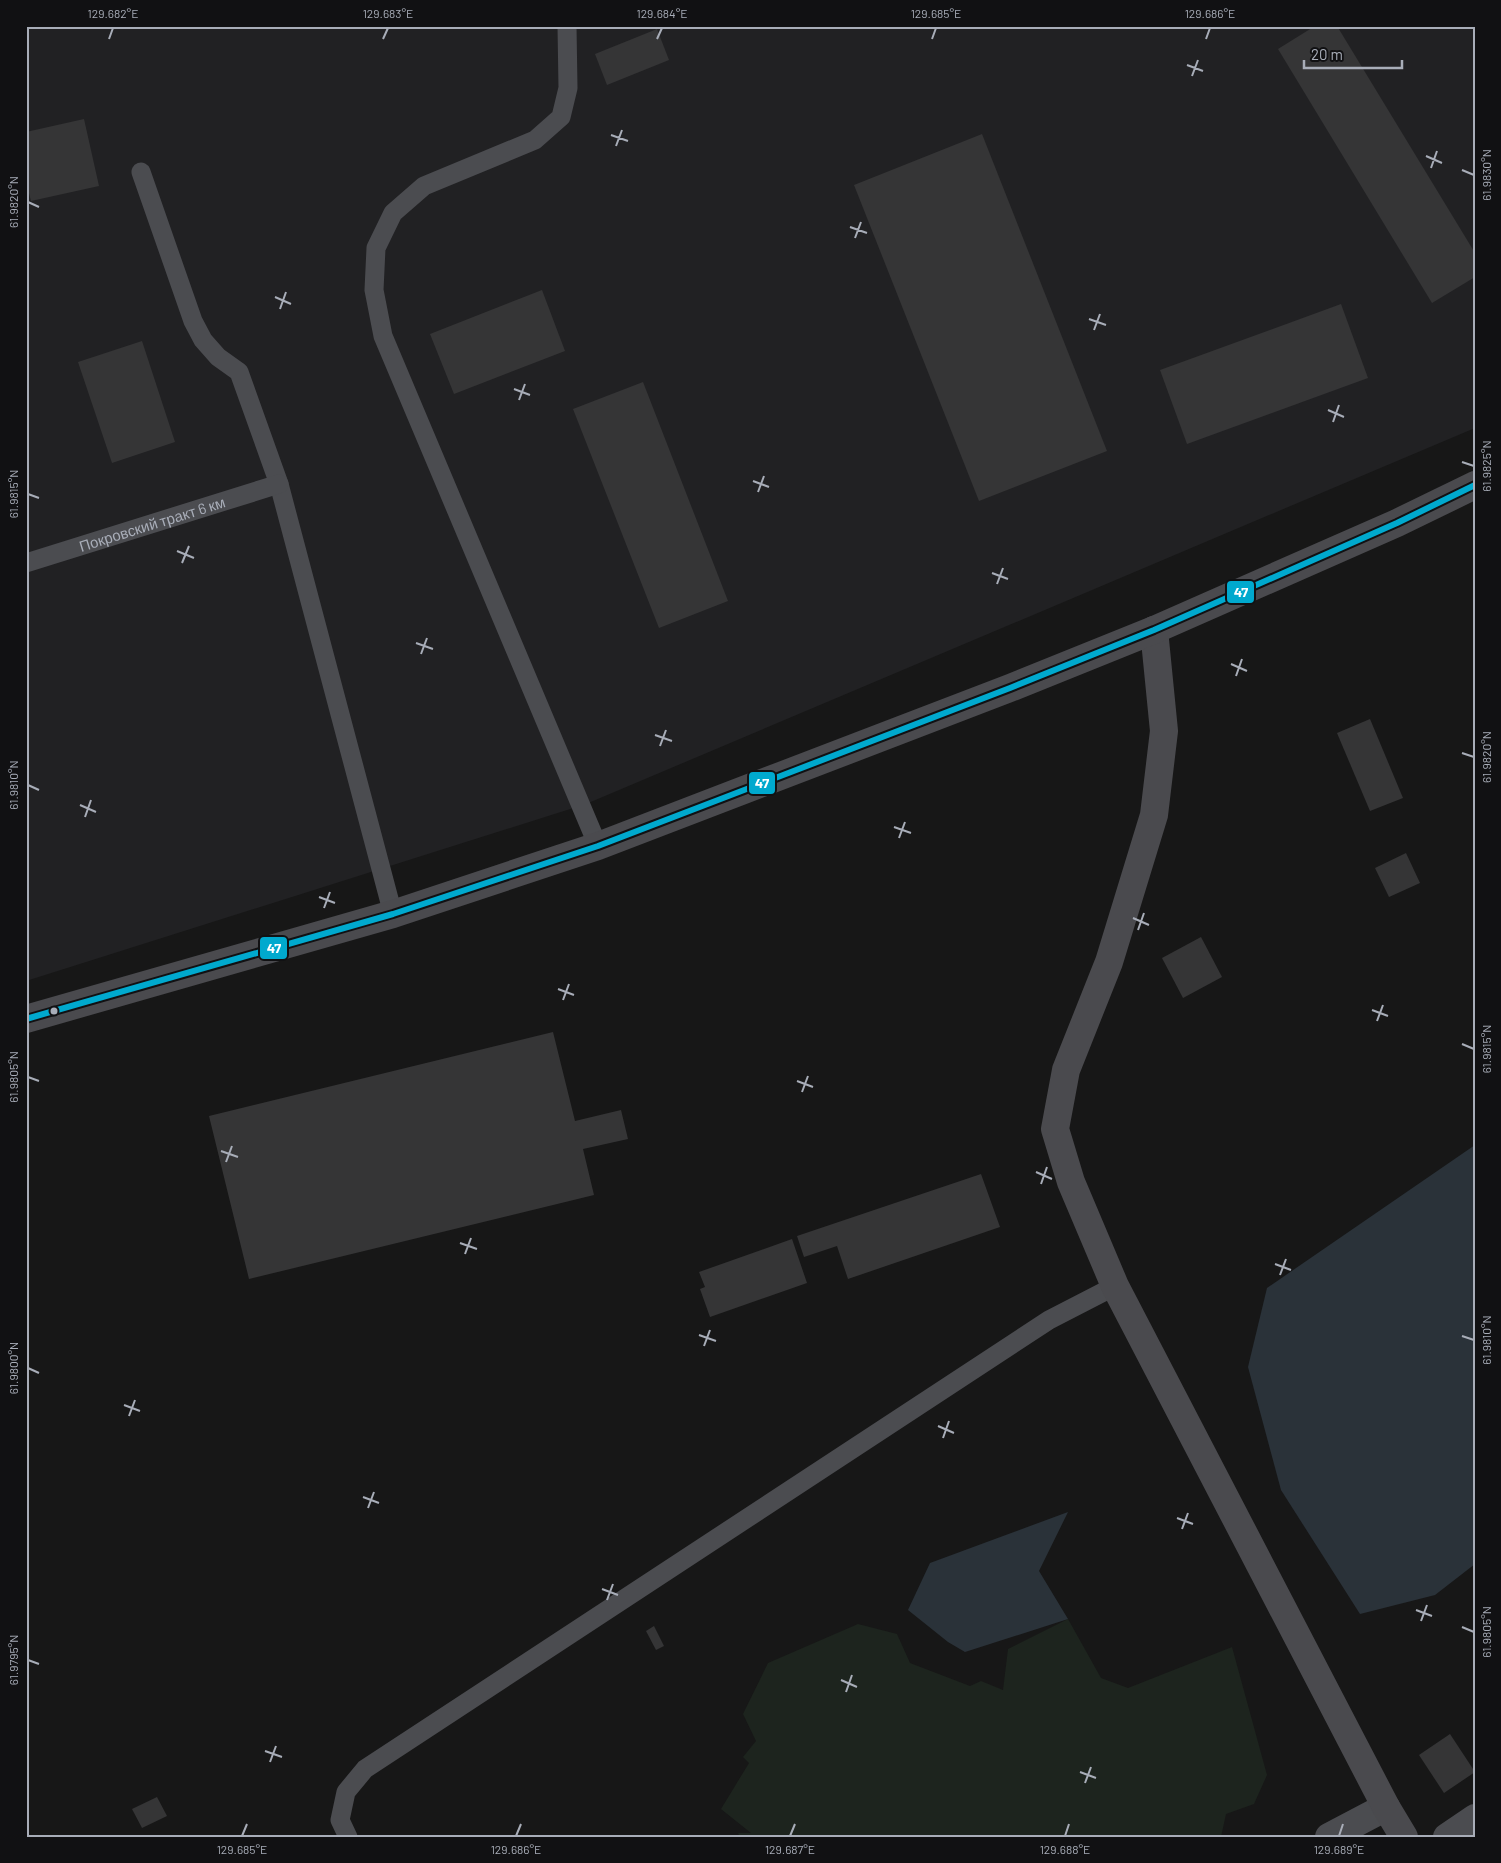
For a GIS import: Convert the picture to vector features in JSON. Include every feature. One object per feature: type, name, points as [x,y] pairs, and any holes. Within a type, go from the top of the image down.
[{"type":"main road","points":[[26,1019],[393,914],[598,846],[1010,688],[1154,630],[1475,486]]},
{"type":"main road","points":[[1154,630],[1164,731],[1154,815],[1109,962],[1066,1070],[1055,1128],[1071,1182],[1115,1286],[1386,1807],[1404,1837]]},
{"type":"street","points":[[1329,1837],[1386,1807]]},
{"type":"street","points":[[1447,1837],[1475,1818]]},
{"type":"lane","points":[[567,26],[568,88],[561,117],[535,140],[424,186],[393,213],[376,248],[374,290],[383,336],[598,846]]},
{"type":"lane","points":[[141,172],[193,321],[203,340],[218,357],[239,372],[279,484],[393,914]]},
{"type":"lane","name":"Покровский тракт 6 км","points":[[26,563],[279,484]]},
{"type":"lane","points":[[348,1837],[340,1820],[346,1792],[365,1769],[1049,1320],[1115,1286]]},
{"type":"shaded area","points":[[26,26],[1475,26],[1475,428],[586,804],[26,981]]},
{"type":"shaded area","points":[[1475,1145],[1475,1564],[1435,1595],[1360,1614],[1281,1490],[1248,1367],[1267,1288]]},
{"type":"shaded area","points":[[1068,1512],[1039,1571],[1068,1619],[965,1652],[948,1642],[908,1610],[930,1563]]},
{"type":"shaded area","points":[[1068,1619],[1101,1678],[1128,1688],[1232,1647],[1267,1775],[1254,1804],[1226,1814],[1221,1837],[740,1837],[738,1833],[751,1833],[721,1809],[749,1763],[743,1757],[756,1741],[743,1714],[768,1663],[858,1624],[897,1634],[910,1663],[970,1686],[981,1681],[1003,1690],[1008,1649]]},
{"type":"building","points":[[1315,26],[1337,26],[1475,253],[1475,277],[1432,303],[1278,49]]},
{"type":"building","points":[[657,29],[669,60],[607,85],[595,54]]},
{"type":"building","points":[[84,119],[99,186],[31,201],[26,182],[26,132]]},
{"type":"building","points":[[982,134],[1107,451],[979,501],[854,185]]},
{"type":"building","points":[[542,290],[565,351],[454,394],[430,334]]},
{"type":"building","points":[[1341,304],[1368,378],[1187,444],[1160,370]]},
{"type":"building","points":[[142,341],[175,442],[112,463],[78,362]]},
{"type":"building","points":[[643,382],[728,601],[659,628],[573,409]]},
{"type":"building","points":[[1370,719],[1403,798],[1370,811],[1337,733]]},
{"type":"building","points":[[1406,853],[1420,883],[1389,897],[1375,868]]},
{"type":"building","points":[[1201,937],[1222,977],[1183,998],[1162,958]]},
{"type":"building","points":[[553,1032],[575,1121],[621,1110],[628,1139],[583,1149],[594,1195],[249,1279],[209,1116]]},
{"type":"building","points":[[981,1174],[1000,1227],[848,1279],[837,1246],[804,1257],[797,1236]]},
{"type":"building","points":[[792,1239],[807,1283],[710,1317],[700,1289],[705,1287],[699,1272]]},
{"type":"building","points":[[654,1626],[664,1646],[656,1650],[646,1631]]},
{"type":"building","points":[[1450,1734],[1475,1772],[1444,1793],[1419,1755]]},
{"type":"building","points":[[157,1797],[167,1816],[142,1828],[132,1809]]},
{"type":"transit line","name":"47","points":[[26,1019],[393,914],[598,846],[1010,688],[1154,630],[1397,523],[1475,485]]}]
